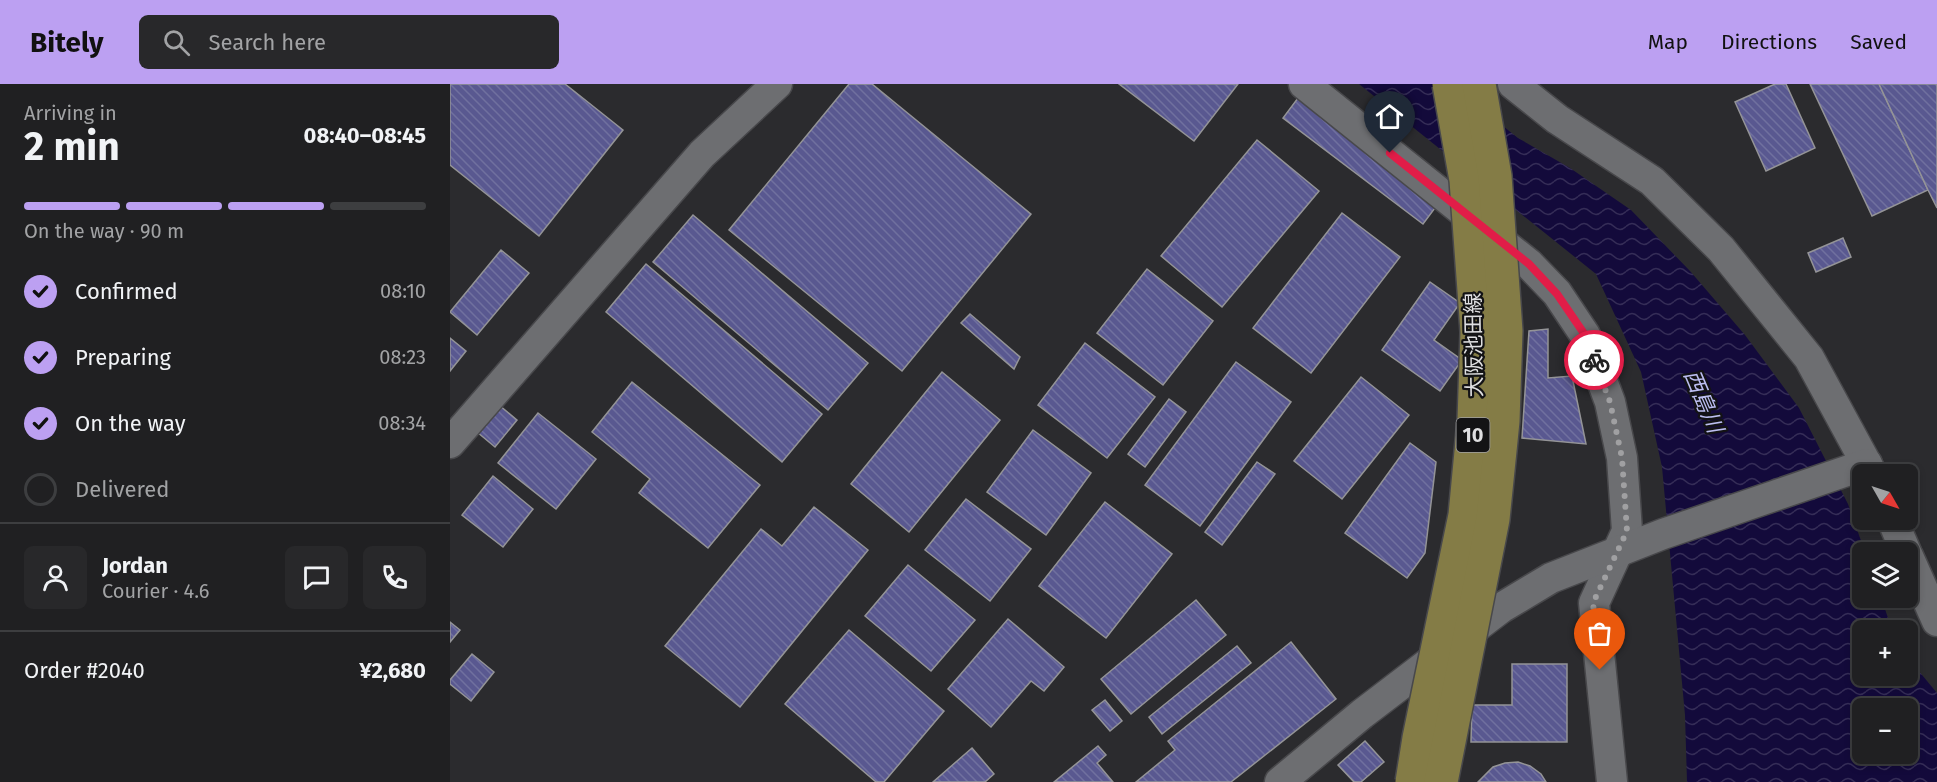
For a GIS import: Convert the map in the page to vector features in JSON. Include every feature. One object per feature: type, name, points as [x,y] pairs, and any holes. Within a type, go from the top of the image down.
[{"type":"main road","name":"大阪池田線","points":[[1412,782],[1465,515],[1474,420],[1477,332],[1466,180],[1449,84]]},
{"type":"main road","name":"大阪池田線","points":[[1441,782],[1493,519],[1503,422],[1506,331],[1495,176],[1479,84]]},
{"type":"street","points":[[450,443],[702,154],[777,84]]},
{"type":"street","points":[[1304,84],[1529,264],[1557,294],[1585,335],[1610,402],[1622,458],[1627,531],[1593,603],[1612,782]]},
{"type":"street","points":[[1513,84],[1557,119],[1652,181],[1721,249],[1809,358],[1861,464]]},
{"type":"street","points":[[1280,782],[1362,714],[1501,608],[1551,579],[1664,534],[1852,473]]},
{"type":"street","points":[[1918,579],[1937,621]]},
{"type":"water","name":"西島川","points":[[1359,84],[1450,84],[1518,138],[1570,168],[1631,210],[1690,271],[1745,335],[1799,408],[1848,504],[1852,515],[1852,530],[1857,530],[1861,542],[1852,542],[1852,608],[1885,608],[1889,620],[1852,620],[1852,686],[1918,686],[1918,670],[1937,693],[1937,782],[1687,782],[1685,715],[1662,467],[1641,372],[1596,274]]},
{"type":"building","points":[[450,84],[565,84],[623,130],[539,236],[450,165]]},
{"type":"building","points":[[849,84],[872,84],[1031,214],[902,371],[729,230]]},
{"type":"building","points":[[1119,84],[1238,84],[1194,141]]},
{"type":"building","points":[[1775,84],[1786,84],[1815,148],[1766,171],[1735,102]]},
{"type":"building","points":[[1810,84],[1879,84],[1928,190],[1872,216]]},
{"type":"building","points":[[1879,84],[1937,84],[1937,208],[1928,190]]},
{"type":"building","points":[[1298,98],[1438,204],[1423,224],[1283,118]]},
{"type":"building","points":[[1257,140],[1319,191],[1222,307],[1161,256]]},
{"type":"building","points":[[1342,213],[1400,257],[1311,373],[1253,328]]},
{"type":"building","points":[[693,215],[868,363],[828,410],[653,262]]},
{"type":"building","points":[[1843,238],[1851,257],[1816,272],[1808,253]]},
{"type":"building","points":[[501,250],[529,273],[477,335],[450,312]]},
{"type":"building","points":[[646,264],[822,414],[782,462],[606,312]]},
{"type":"building","points":[[1147,269],[1213,321],[1163,385],[1097,333]]},
{"type":"building","points":[[1430,282],[1460,303],[1434,340],[1462,360],[1440,391],[1382,350]]},
{"type":"building","points":[[970,314],[1020,357],[1014,369],[961,323]]},
{"type":"building","points":[[1548,329],[1548,378],[1572,376],[1586,444],[1522,438],[1529,331]]},
{"type":"building","points":[[450,338],[466,351],[450,371]]},
{"type":"building","points":[[1085,343],[1155,397],[1107,458],[1038,405]]},
{"type":"building","points":[[1236,362],[1291,402],[1200,526],[1145,485]]},
{"type":"building","points":[[942,372],[1000,420],[909,532],[851,484]]},
{"type":"building","points":[[1361,377],[1409,415],[1342,499],[1294,461]]},
{"type":"building","points":[[632,382],[760,485],[708,548],[639,493],[650,479],[592,432]]},
{"type":"building","points":[[1169,399],[1186,412],[1145,467],[1128,454]]},
{"type":"building","points":[[499,405],[517,420],[495,447],[477,432]]},
{"type":"building","points":[[538,413],[596,459],[556,509],[498,463]]},
{"type":"building","points":[[1033,430],[1091,473],[1046,535],[987,492]]},
{"type":"building","points":[[1410,443],[1436,462],[1425,553],[1407,578],[1345,533]]},
{"type":"building","points":[[1257,462],[1275,474],[1222,545],[1205,532]]},
{"type":"building","points":[[493,476],[533,509],[503,547],[462,515]]},
{"type":"building","points":[[966,499],[1031,549],[990,601],[925,550]]},
{"type":"building","points":[[1105,502],[1172,554],[1106,638],[1039,586]]},
{"type":"building","points":[[814,507],[868,550],[740,707],[665,646],[761,529],[782,546]]},
{"type":"building","points":[[908,565],[975,620],[931,671],[865,616]]},
{"type":"building","points":[[1196,600],[1226,635],[1131,714],[1101,679]]},
{"type":"building","points":[[1008,619],[1064,667],[1044,691],[1031,681],[991,727],[948,689]]},
{"type":"building","points":[[450,622],[460,630],[450,642]]},
{"type":"building","points":[[849,630],[944,711],[884,782],[876,782],[785,704]]},
{"type":"building","points":[[1291,642],[1336,699],[1231,782],[1136,782],[1175,750],[1168,741]]},
{"type":"building","points":[[1237,646],[1251,663],[1162,734],[1149,717]]},
{"type":"building","points":[[472,654],[494,672],[471,701],[450,684],[450,680]]},
{"type":"building","points":[[1512,664],[1567,664],[1567,742],[1471,742],[1472,705],[1512,705]]},
{"type":"building","points":[[1105,700],[1122,721],[1110,731],[1092,710]]},
{"type":"building","points":[[1365,741],[1384,762],[1361,782],[1354,782],[1338,765]]},
{"type":"building","points":[[1098,746],[1106,755],[1097,763],[1113,782],[1054,782]]},
{"type":"building","points":[[972,748],[994,774],[985,782],[933,782]]},
{"type":"building","points":[[1518,762],[1530,766],[1541,774],[1546,782],[1478,782],[1493,767]]},
{"type":"way so far","points":[[1594,360],[1610,402],[1622,458],[1627,531],[1593,603],[1600,670]]},
{"type":"route","points":[[1390,153],[1529,264],[1557,294],[1585,335],[1594,360]]}]
